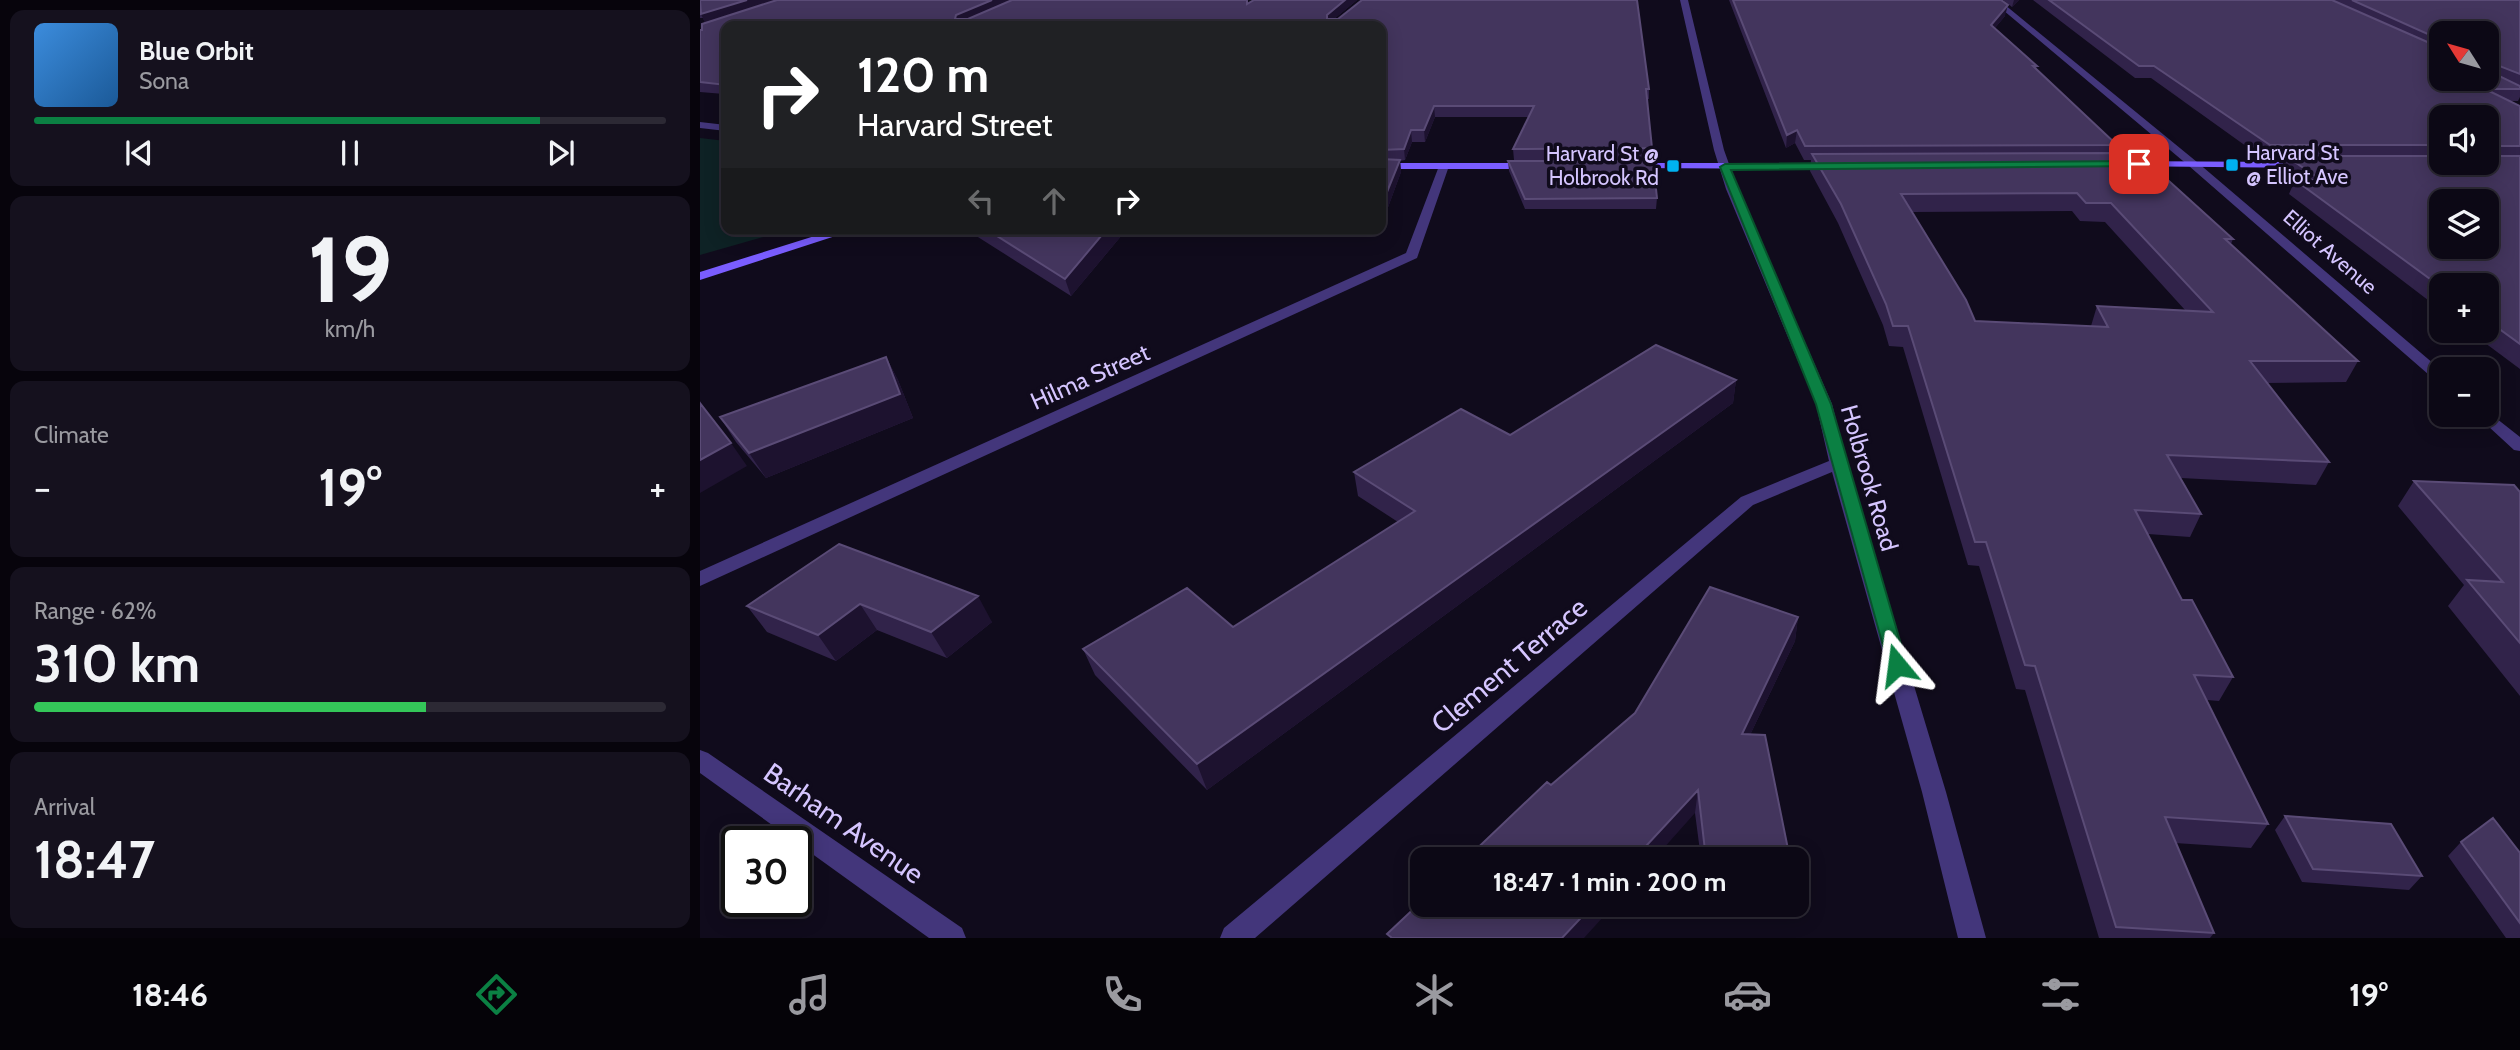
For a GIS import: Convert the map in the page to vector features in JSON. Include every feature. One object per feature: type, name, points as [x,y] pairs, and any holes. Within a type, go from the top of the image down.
[{"type":"street","name":"Holbrook Road","points":[[1684,0],[1725,167],[1824,404],[1838,463],[1934,792],[1972,938]]},
{"type":"street","name":"Elliot Avenue","points":[[1995,0],[2193,164],[2429,368]]},
{"type":"street","points":[[700,125],[721,127]]},
{"type":"street","points":[[2109,164],[2324,164]]},
{"type":"street","points":[[1386,166],[1546,166]]},
{"type":"street","name":"Hilma Street","points":[[700,579],[1412,255],[1444,166]]},
{"type":"street","points":[[1623,166],[1844,166]]},
{"type":"street","points":[[700,276],[832,235]]},
{"type":"street","points":[[2498,427],[2520,446]]},
{"type":"street","name":"Clement Terrace","points":[[1234,938],[1748,501],[1838,463]]},
{"type":"street","name":"Barham Avenue","points":[[700,760],[952,938]]},
{"type":"green space","points":[[700,138],[721,140],[721,235],[770,235],[700,255]]},
{"type":"building","points":[[700,0],[747,0],[701,14]]},
{"type":"building","points":[[777,0],[992,0],[956,15],[955,19],[968,19],[1012,0],[1247,0],[1247,4],[1254,0],[1345,0],[1327,15],[1327,19],[1338,19],[1362,0],[1637,0],[1649,89],[1646,89],[1652,148],[1513,149],[1534,106],[1434,106],[1424,130],[1411,130],[1404,149],[1386,150],[1386,21],[721,21],[721,84],[700,82],[702,24]]},
{"type":"building","points":[[1733,0],[2001,0],[2008,5],[1991,25],[2117,145],[1805,146],[1797,130],[1787,135]]},
{"type":"building","points":[[2049,0],[2332,0],[2429,43],[2429,91],[2489,91],[2520,106],[2520,146],[2499,146],[2499,105],[2429,105],[2429,145],[2270,145],[2154,66],[2139,66]]},
{"type":"building","points":[[2352,0],[2520,0],[2520,74],[2499,66],[2499,21],[2429,21],[2429,35]]},
{"type":"building","points":[[2499,76],[2520,86],[2520,89],[2499,89]]},
{"type":"building","points":[[2130,153],[2150,172],[2159,172],[2233,239],[2225,239],[2358,361],[2250,361],[2329,462],[2167,455],[2201,514],[2135,510],[2182,600],[2192,600],[2233,677],[2194,675],[2268,824],[2165,817],[2214,933],[2116,927],[2035,666],[2025,665],[1986,542],[1975,542],[1908,326],[1893,326],[1886,304],[1841,204],[1812,154]],"holes":[[[2077,193],[2086,203],[2111,203],[2213,312],[2097,306],[2108,327],[1975,321],[1966,300],[1901,194]]]},
{"type":"building","points":[[2286,156],[2429,156],[2429,175],[2499,175],[2499,156],[2520,156],[2520,344],[2499,329],[2499,273],[2429,273],[2429,278],[2295,180],[2321,180]]},
{"type":"building","points":[[1386,159],[1400,160],[1386,195]]},
{"type":"building","points":[[1508,161],[1653,161],[1657,198],[1525,199]]},
{"type":"building","points":[[995,235],[1102,235],[1065,279]]},
{"type":"building","points":[[1656,345],[1736,380],[1197,764],[1083,649],[1187,588],[1233,627],[1415,511],[1354,472],[1461,409],[1510,435]]},
{"type":"building","points":[[886,357],[900,394],[749,453],[720,417]]},
{"type":"building","points":[[700,403],[731,443],[700,460]]},
{"type":"building","points":[[2414,481],[2514,485],[2520,492],[2520,643],[2467,580],[2503,582]]},
{"type":"building","points":[[839,544],[978,596],[931,632],[860,604],[818,635],[747,606]]},
{"type":"building","points":[[1710,587],[1798,617],[1742,734],[1765,735],[1788,847],[1705,847],[1698,790],[1645,847],[1479,847],[1547,782],[1551,785],[1635,713]]},
{"type":"building","points":[[2285,816],[2391,824],[2422,876],[2313,869]]},
{"type":"building","points":[[2493,818],[2520,853],[2520,923],[2461,842]]},
{"type":"building","points":[[1410,912],[1410,917],[1582,917],[1562,938],[1392,938],[1387,934]]},
{"type":"place","name":"Harvard St @ Elliot Ave","points":[[2232,165]]},
{"type":"place","name":"Harvard St @ Holbrook Rd","points":[[1673,166]]},
{"type":"route","points":[[1897,665],[1838,463],[1824,404],[1725,167],[2139,164]]}]
